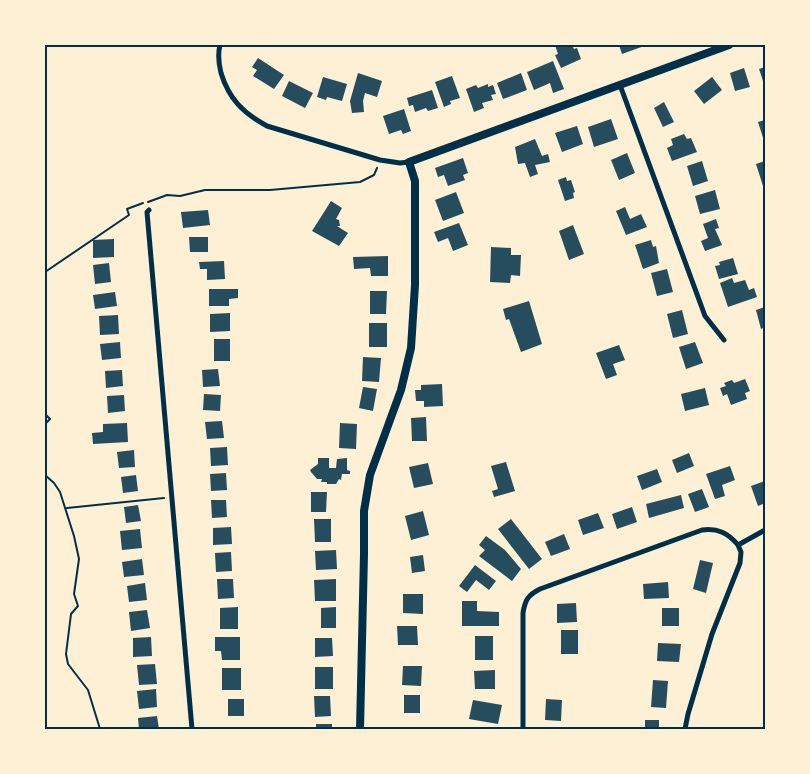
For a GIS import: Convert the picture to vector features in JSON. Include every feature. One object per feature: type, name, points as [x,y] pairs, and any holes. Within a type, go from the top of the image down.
[{"type":"street","points":[[220,45],[220,68],[225,85],[231,98],[251,118],[267,126],[380,160],[400,163],[409,162],[729,45]]},
{"type":"street","points":[[620,85],[706,316],[724,340]]},
{"type":"street","points":[[360,729],[364,511],[370,475],[401,390],[411,348],[415,286],[416,181],[409,162]]},
{"type":"street","points":[[148,210],[192,729]]},
{"type":"street","points":[[523,729],[523,613],[525,602],[530,594],[702,530],[712,529],[722,531],[730,536],[741,552],[740,563],[712,634],[685,729]]},
{"type":"street","points":[[738,546],[765,530]]},
{"type":"path","points":[[45,272],[129,215],[127,209],[168,195],[180,196],[205,190],[270,190],[360,182],[374,175],[377,168]]},
{"type":"path","points":[[45,414],[50,419],[45,424]]},
{"type":"path","points":[[45,475],[60,492],[79,559],[74,594],[78,606],[71,614],[66,654],[68,664],[88,690],[100,729]]},
{"type":"path","points":[[66,508],[171,497]]},
{"type":"building","points":[[555,45],[572,45],[574,49],[577,48],[581,59],[561,68],[555,55],[558,54]]},
{"type":"building","points":[[619,45],[647,45],[622,54]]},
{"type":"building","points":[[258,58],[284,75],[274,89],[253,76],[257,70],[252,67]]},
{"type":"building","points":[[553,61],[564,89],[553,93],[550,83],[534,90],[527,72]]},
{"type":"building","points":[[765,67],[765,87],[759,69]]},
{"type":"building","points":[[744,68],[750,87],[735,91],[730,73]]},
{"type":"building","points":[[358,73],[382,81],[377,97],[365,93],[363,101],[364,112],[352,113],[350,101]]},
{"type":"building","points":[[521,73],[527,90],[503,99],[497,83]]},
{"type":"building","points":[[452,76],[460,98],[450,101],[451,104],[444,107],[435,82]]},
{"type":"building","points":[[323,77],[347,84],[342,101],[327,97],[326,100],[317,97]]},
{"type":"building","points":[[712,77],[722,90],[704,104],[694,91]]},
{"type":"building","points":[[289,81],[313,93],[305,108],[282,96]]},
{"type":"building","points":[[488,84],[488,87],[493,85],[496,94],[491,95],[493,100],[482,103],[484,108],[474,112],[466,89],[476,85],[478,88]]},
{"type":"building","points":[[432,90],[438,108],[428,111],[426,108],[415,112],[413,105],[409,106],[407,98]]},
{"type":"building","points":[[664,102],[674,122],[663,127],[654,108]]},
{"type":"building","points":[[404,109],[411,131],[403,134],[401,130],[389,134],[383,116]]},
{"type":"building","points":[[611,119],[618,139],[594,147],[588,127]]},
{"type":"building","points":[[765,120],[765,144],[758,122]]},
{"type":"building","points":[[577,126],[583,144],[562,152],[555,133]]},
{"type":"building","points":[[684,134],[687,139],[691,138],[697,152],[672,161],[667,148],[673,145],[671,139]]},
{"type":"building","points":[[535,139],[542,156],[548,154],[550,162],[535,165],[538,174],[530,177],[525,163],[518,164],[515,147]]},
{"type":"building","points":[[627,153],[635,173],[619,180],[611,160]]},
{"type":"building","points":[[463,158],[468,173],[463,175],[465,180],[448,186],[444,175],[438,177],[435,168]]},
{"type":"building","points":[[702,161],[708,181],[693,186],[687,166]]},
{"type":"building","points":[[765,161],[765,185],[763,186],[756,164]]},
{"type":"building","points":[[566,177],[567,181],[571,180],[575,192],[573,193],[574,198],[565,201],[558,180]]},
{"type":"building","points":[[715,190],[720,209],[700,214],[695,196]]},
{"type":"building","points":[[456,192],[464,213],[443,221],[435,200]]},
{"type":"building","points":[[331,201],[342,208],[336,219],[339,220],[340,226],[337,226],[348,233],[339,246],[312,231]]},
{"type":"building","points":[[625,207],[630,219],[641,214],[647,227],[626,235],[616,211]]},
{"type":"building","points":[[208,210],[210,225],[183,228],[181,212]]},
{"type":"building","points":[[716,219],[719,228],[715,229],[722,245],[705,251],[701,241],[708,238],[703,224]]},
{"type":"building","points":[[459,223],[468,245],[453,251],[448,238],[438,242],[434,232]]},
{"type":"building","points":[[573,225],[584,254],[569,260],[559,231]]},
{"type":"building","points":[[189,237],[208,237],[208,252],[190,252]]},
{"type":"building","points":[[114,239],[114,257],[93,258],[93,240]]},
{"type":"building","points":[[651,240],[653,247],[656,246],[659,263],[643,269],[635,245]]},
{"type":"building","points":[[491,247],[511,248],[511,255],[521,255],[520,276],[511,275],[510,283],[490,282]]},
{"type":"building","points":[[388,256],[388,276],[371,276],[370,268],[354,269],[353,257]]},
{"type":"building","points":[[733,258],[738,274],[719,279],[715,266],[720,265],[719,262]]},
{"type":"building","points":[[224,261],[225,279],[207,280],[207,269],[200,269],[199,262]]},
{"type":"building","points":[[109,263],[111,282],[95,284],[93,265]]},
{"type":"building","points":[[667,269],[673,292],[657,296],[651,273]]},
{"type":"building","points":[[732,278],[734,283],[745,280],[749,290],[754,288],[757,297],[728,307],[720,283]]},
{"type":"building","points":[[209,289],[238,289],[238,298],[229,299],[229,306],[209,306]]},
{"type":"building","points":[[370,291],[387,291],[386,314],[370,314]]},
{"type":"building","points":[[115,292],[117,306],[95,309],[93,295]]},
{"type":"building","points":[[529,301],[542,344],[521,352],[509,319],[506,320],[503,309]]},
{"type":"building","points":[[765,307],[765,327],[761,329],[756,310]]},
{"type":"building","points":[[682,310],[688,334],[673,338],[667,314]]},
{"type":"building","points":[[230,313],[230,331],[210,332],[210,314]]},
{"type":"building","points":[[118,315],[119,334],[100,335],[99,316]]},
{"type":"building","points":[[369,323],[387,323],[387,347],[369,347]]},
{"type":"building","points":[[214,339],[230,339],[230,361],[214,361]]},
{"type":"building","points":[[120,342],[121,358],[102,360],[100,344]]},
{"type":"building","points":[[695,342],[703,363],[686,369],[679,347]]},
{"type":"building","points":[[619,345],[625,360],[613,364],[617,375],[606,379],[596,353]]},
{"type":"building","points":[[363,357],[381,358],[379,382],[362,381]]},
{"type":"building","points":[[218,369],[220,386],[203,387],[202,370]]},
{"type":"building","points":[[122,370],[123,386],[106,388],[105,371]]},
{"type":"building","points":[[745,379],[750,391],[745,393],[747,399],[731,405],[727,394],[723,396],[720,388],[726,386],[724,383],[732,380],[734,383]]},
{"type":"building","points":[[442,384],[443,406],[424,407],[424,401],[416,401],[415,390],[421,390],[421,385]]},
{"type":"building","points":[[363,387],[377,389],[373,411],[359,408]]},
{"type":"building","points":[[705,388],[709,405],[685,411],[681,394]]},
{"type":"building","points":[[204,394],[221,395],[220,411],[203,410]]},
{"type":"building","points":[[124,395],[125,411],[108,413],[107,396]]},
{"type":"building","points":[[426,417],[427,441],[412,441],[411,418]]},
{"type":"building","points":[[222,421],[224,438],[207,439],[205,422]]},
{"type":"building","points":[[127,423],[128,442],[93,444],[92,433],[103,432],[103,424]]},
{"type":"building","points":[[340,423],[357,424],[356,449],[339,448]]},
{"type":"building","points":[[227,447],[228,465],[211,466],[210,448]]},
{"type":"building","points":[[134,450],[135,467],[119,468],[117,452]]},
{"type":"building","points":[[689,453],[694,466],[677,473],[672,460]]},
{"type":"building","points":[[318,458],[329,458],[329,468],[336,468],[337,459],[347,458],[347,470],[350,471],[350,474],[342,474],[341,480],[339,479],[336,484],[321,482],[322,479],[317,479],[310,470],[318,464]]},
{"type":"building","points":[[506,462],[515,491],[494,497],[492,491],[498,489],[491,466]]},
{"type":"building","points":[[428,463],[433,484],[414,488],[409,467]]},
{"type":"building","points":[[730,466],[735,480],[722,485],[725,496],[715,499],[706,474]]},
{"type":"building","points":[[657,469],[662,482],[642,490],[637,476]]},
{"type":"building","points":[[226,473],[227,490],[211,491],[210,474]]},
{"type":"building","points":[[136,475],[138,491],[123,493],[121,477]]},
{"type":"building","points":[[765,481],[765,503],[758,506],[751,486]]},
{"type":"building","points":[[702,489],[709,507],[695,512],[688,494]]},
{"type":"building","points":[[311,492],[327,492],[326,512],[311,512]]},
{"type":"building","points":[[681,495],[684,508],[649,518],[646,504]]},
{"type":"building","points":[[211,500],[226,500],[227,517],[212,518]]},
{"type":"building","points":[[138,505],[141,521],[126,523],[124,507]]},
{"type":"building","points":[[632,507],[637,522],[617,529],[612,514]]},
{"type":"building","points":[[423,511],[429,535],[411,540],[405,516]]},
{"type":"building","points":[[598,513],[604,528],[583,535],[578,520]]},
{"type":"building","points":[[314,519],[331,519],[331,542],[315,542]]},
{"type":"building","points":[[511,519],[542,559],[529,569],[498,529]]},
{"type":"building","points":[[231,527],[232,544],[213,545],[213,528]]},
{"type":"building","points":[[140,529],[142,548],[122,550],[120,531]]},
{"type":"building","points":[[564,534],[570,549],[551,556],[545,542]]},
{"type":"building","points":[[486,536],[505,550],[521,569],[512,581],[479,556],[485,550],[479,545]]},
{"type":"building","points":[[336,550],[337,569],[316,570],[315,551]]},
{"type":"building","points":[[231,552],[232,571],[216,572],[215,553]]},
{"type":"building","points":[[423,555],[425,571],[412,573],[410,557]]},
{"type":"building","points":[[142,559],[144,575],[124,577],[122,562]]},
{"type":"building","points":[[700,560],[713,563],[706,593],[693,589]]},
{"type":"building","points":[[475,565],[496,581],[489,590],[476,580],[467,592],[459,586]]},
{"type":"building","points":[[217,579],[233,579],[234,598],[218,599]]},
{"type":"building","points":[[336,579],[336,601],[315,601],[314,580]]},
{"type":"building","points":[[668,582],[669,598],[644,599],[643,584]]},
{"type":"building","points":[[145,583],[147,600],[129,602],[127,586]]},
{"type":"building","points":[[403,594],[423,594],[423,614],[403,613]]},
{"type":"building","points":[[462,601],[477,601],[477,611],[499,612],[499,626],[462,626]]},
{"type":"building","points":[[576,603],[577,622],[557,623],[557,604]]},
{"type":"building","points":[[238,607],[238,629],[220,629],[220,608]]},
{"type":"building","points":[[336,607],[336,628],[321,628],[321,608]]},
{"type":"building","points":[[662,608],[679,608],[679,626],[662,626]]},
{"type":"building","points":[[147,610],[150,628],[131,631],[129,612]]},
{"type":"building","points":[[397,626],[417,626],[418,645],[398,645]]},
{"type":"building","points":[[561,630],[578,630],[578,654],[561,654]]},
{"type":"building","points":[[475,636],[493,636],[493,660],[475,660]]},
{"type":"building","points":[[151,637],[152,656],[133,657],[133,638]]},
{"type":"building","points":[[215,637],[240,637],[240,660],[222,660],[221,651],[215,651]]},
{"type":"building","points":[[315,638],[332,638],[333,656],[315,657]]},
{"type":"building","points":[[658,643],[681,644],[679,662],[657,661]]},
{"type":"building","points":[[155,664],[157,684],[139,685],[137,665]]},
{"type":"building","points":[[403,666],[422,666],[421,686],[402,685]]},
{"type":"building","points":[[315,667],[333,667],[333,689],[315,689]]},
{"type":"building","points":[[222,668],[241,668],[241,690],[222,690]]},
{"type":"building","points":[[495,670],[495,689],[475,689],[474,671]]},
{"type":"building","points":[[653,680],[668,681],[666,708],[651,707]]},
{"type":"building","points":[[156,689],[157,707],[139,709],[137,691]]},
{"type":"building","points":[[404,695],[420,695],[420,713],[404,713]]},
{"type":"building","points":[[314,696],[330,696],[331,716],[315,717]]},
{"type":"building","points":[[228,699],[244,699],[244,716],[228,716]]},
{"type":"building","points":[[546,699],[562,700],[561,721],[545,720]]},
{"type":"building","points":[[473,700],[502,705],[498,724],[469,719]]},
{"type":"building","points":[[157,716],[159,729],[139,729],[138,718]]},
{"type":"building","points":[[645,720],[659,720],[659,729],[645,729]]},
{"type":"building","points":[[316,724],[332,724],[332,729],[316,729]]}]
